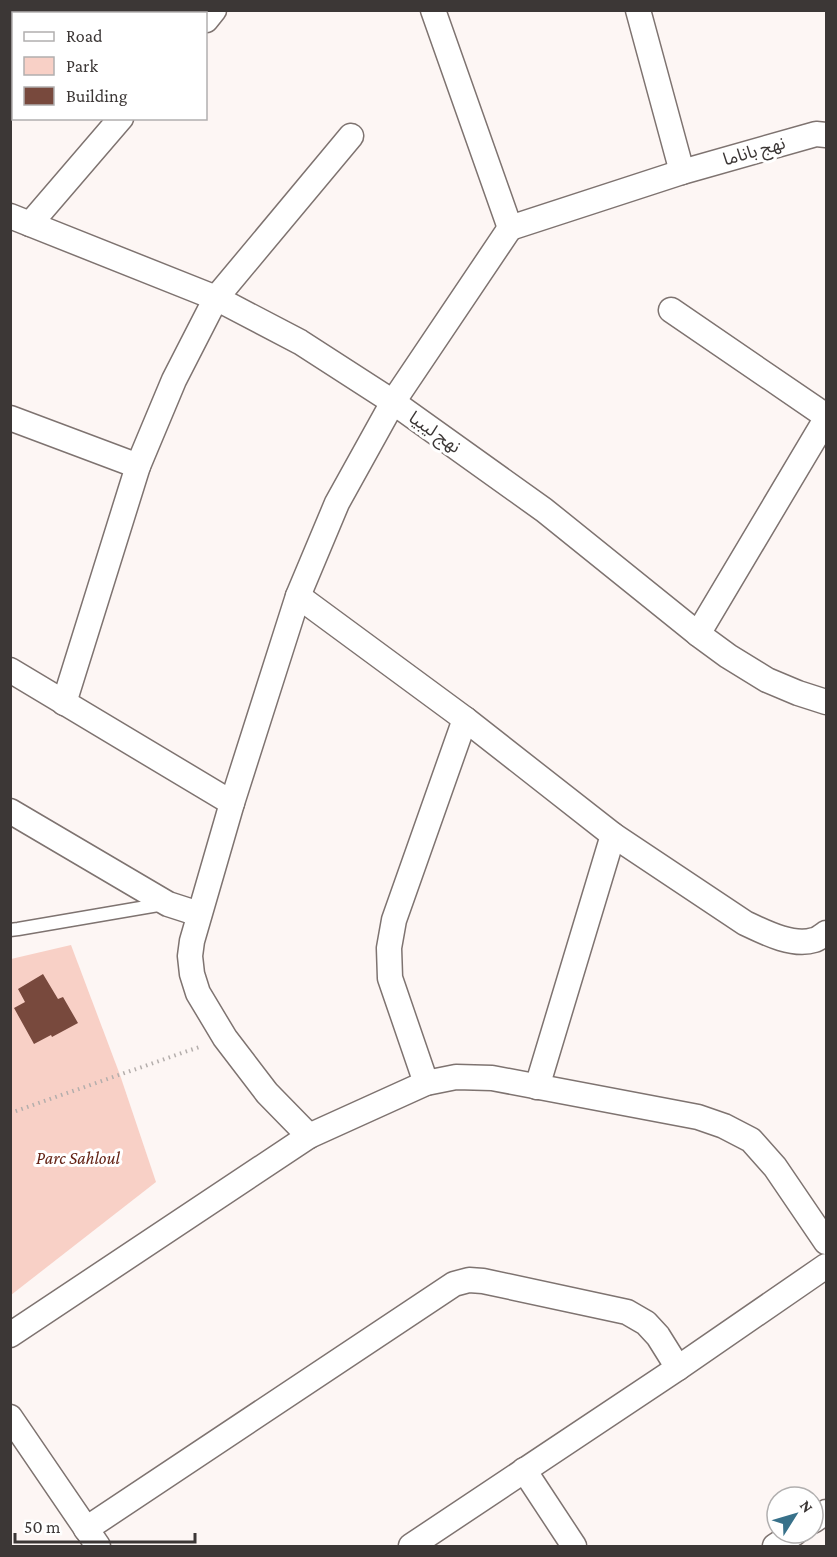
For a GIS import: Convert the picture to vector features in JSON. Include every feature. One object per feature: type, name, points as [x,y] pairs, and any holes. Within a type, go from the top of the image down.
[{"type":"street","points":[[309,1136],[267,1093],[225,1038],[198,993],[192,974],[190,956],[199,914],[232,803],[298,596],[337,503],[393,402],[510,228],[433,10]]},
{"type":"street","points":[[638,10],[682,172]]},
{"type":"street","points":[[20,220],[119,120]]},
{"type":"street","name":"نهج باناما","points":[[510,228],[682,172],[816,134],[826,135]]},
{"type":"street","points":[[64,703],[138,466],[174,380],[216,298],[351,136]]},
{"type":"street","name":"نهج ليبيا","points":[[20,220],[216,298],[300,342],[393,402],[544,510],[728,656],[767,680],[826,702]]},
{"type":"street","points":[[671,310],[826,418],[698,634]]},
{"type":"street","points":[[10,418],[138,466]]},
{"type":"street","points":[[298,596],[465,718],[613,836],[745,923],[765,933],[803,942],[814,940],[826,933]]},
{"type":"street","points":[[10,670],[232,803]]},
{"type":"street","points":[[426,1083],[390,978],[389,948],[394,920],[465,718]]},
{"type":"street","points":[[10,811],[168,904],[199,914]]},
{"type":"street","points":[[537,1087],[613,836]]},
{"type":"street","points":[[10,1335],[309,1136],[426,1083],[456,1077],[492,1077],[698,1117],[724,1126],[752,1140],[775,1167],[826,1242]]},
{"type":"street","points":[[411,1546],[826,1266]]},
{"type":"street","points":[[10,1417],[92,1538],[454,1284],[469,1280],[483,1281],[627,1312],[646,1323],[658,1336],[678,1368]]},
{"type":"street","points":[[524,1470],[574,1546]]},
{"type":"lane","points":[[10,930],[168,904]]},
{"type":"path","points":[[10,1113],[225,1038]]},
{"type":"green space","name":"Parc Sahloul","points":[[71,945],[120,1075],[156,1182],[11,1295],[11,959]]},
{"type":"building","points":[[43,974],[58,999],[63,997],[78,1023],[34,1044],[14,1008],[25,1002],[18,989]]}]
